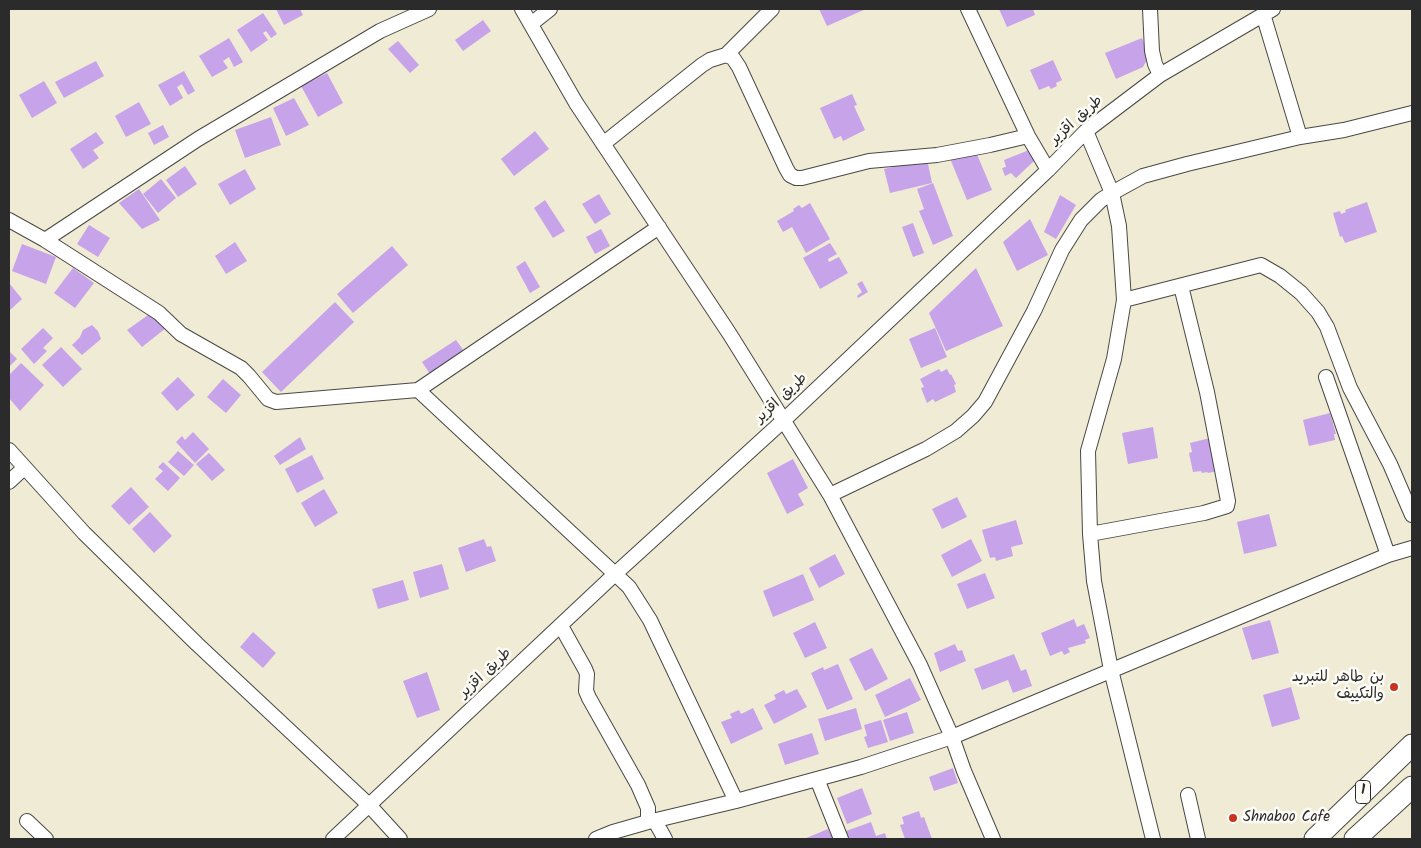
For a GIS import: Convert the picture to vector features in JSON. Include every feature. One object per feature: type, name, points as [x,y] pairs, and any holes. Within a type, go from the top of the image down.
[{"type":"highway","name":"1","points":[[1314,839],[1412,745]]},
{"type":"highway","points":[[1355,839],[1412,787]]},
{"type":"street","points":[[45,240],[198,139],[380,31],[429,9]]},
{"type":"street","points":[[522,9],[576,103],[659,227],[830,494],[920,665],[952,737],[964,771],[993,839]]},
{"type":"street","points":[[531,24],[550,9]]},
{"type":"street","points":[[603,144],[702,65],[710,60],[726,55],[772,9]]},
{"type":"street","points":[[968,9],[1028,136],[1048,170]]},
{"type":"street","points":[[1150,9],[1152,51],[1160,75]]},
{"type":"street","points":[[1268,11],[1300,137]]},
{"type":"street","name":"طريق اقزير","points":[[333,839],[615,574],[784,420],[1048,170],[1086,131],[1160,75],[1268,11]]},
{"type":"street","points":[[726,55],[733,58],[739,67],[786,168],[790,175],[796,178],[869,161],[937,154],[1028,136]]},
{"type":"street","points":[[830,494],[926,449],[956,431],[973,416],[985,402],[1034,311],[1062,250],[1081,220],[1101,200],[1143,176],[1300,137],[1344,130],[1412,114]]},
{"type":"street","points":[[1086,131],[1112,193],[1119,226],[1124,300],[1114,358],[1088,451],[1090,534],[1094,581],[1111,670],[1153,839]]},
{"type":"street","points":[[9,220],[45,240],[159,313],[181,334],[241,368],[262,394],[276,402],[418,390],[659,227]]},
{"type":"street","points":[[1124,300],[1261,265],[1280,276],[1301,293],[1318,312],[1327,326],[1350,388],[1386,457],[1412,515]]},
{"type":"street","points":[[1090,534],[1211,511],[1227,506],[1228,501],[1207,392],[1181,286]]},
{"type":"street","points":[[1326,377],[1388,555]]},
{"type":"street","points":[[418,390],[630,587],[647,615],[736,801]]},
{"type":"street","points":[[9,450],[84,533],[197,644],[369,805],[400,839]]},
{"type":"street","points":[[9,482],[24,468]]},
{"type":"street","points":[[596,839],[613,832],[861,767],[952,737],[1388,555],[1412,548]]},
{"type":"street","points":[[561,626],[587,674],[586,686],[590,698],[638,785],[652,822],[665,839]]},
{"type":"street","points":[[817,779],[841,839]]},
{"type":"street","points":[[1188,795],[1198,839]]},
{"type":"street","points":[[27,821],[46,839]]},
{"type":"building","points":[[276,9],[300,9],[303,15],[284,25]]},
{"type":"building","points":[[819,9],[866,9],[827,26]]},
{"type":"building","points":[[999,9],[1033,9],[1035,15],[1007,27]]},
{"type":"building","points":[[263,13],[277,34],[271,38],[266,31],[263,33],[268,40],[251,52],[237,30]]},
{"type":"building","points":[[483,20],[491,31],[463,51],[455,40]]},
{"type":"building","points":[[229,38],[243,62],[234,67],[229,57],[223,61],[228,68],[212,77],[199,56]]},
{"type":"building","points":[[1142,38],[1149,56],[1143,67],[1116,79],[1105,53]]},
{"type":"building","points":[[398,41],[419,65],[410,73],[388,49]]},
{"type":"building","points":[[1053,60],[1062,80],[1051,89],[1049,86],[1039,90],[1030,70]]},
{"type":"building","points":[[96,61],[104,76],[64,98],[55,82]]},
{"type":"building","points":[[184,71],[195,91],[188,95],[182,84],[177,87],[183,98],[170,106],[158,85]]},
{"type":"building","points":[[327,73],[343,103],[318,117],[301,86]]},
{"type":"building","points":[[44,81],[57,103],[32,118],[19,95]]},
{"type":"building","points":[[852,94],[857,105],[854,106],[865,130],[843,141],[841,136],[834,139],[820,108]]},
{"type":"building","points":[[294,98],[309,125],[286,136],[273,108]]},
{"type":"building","points":[[139,102],[151,124],[126,137],[115,116]]},
{"type":"building","points":[[271,117],[281,145],[245,158],[235,130]]},
{"type":"building","points":[[163,125],[169,137],[154,145],[148,133]]},
{"type":"building","points":[[535,131],[549,149],[514,176],[501,159]]},
{"type":"building","points":[[96,132],[104,143],[93,150],[99,158],[83,169],[70,149]]},
{"type":"building","points":[[1029,150],[1034,161],[1016,178],[1011,173],[1005,176],[1002,168],[1006,167],[1004,160]]},
{"type":"building","points":[[976,152],[992,190],[967,200],[949,156]]},
{"type":"building","points":[[927,159],[932,183],[890,193],[884,169]]},
{"type":"building","points":[[185,166],[197,184],[178,197],[166,180]]},
{"type":"building","points":[[245,169],[256,189],[230,205],[218,184]]},
{"type":"building","points":[[161,179],[176,198],[158,213],[143,194]]},
{"type":"building","points":[[933,183],[953,236],[933,245],[919,211],[924,209],[917,189]]},
{"type":"building","points":[[139,189],[160,220],[142,229],[119,203]]},
{"type":"building","points":[[599,194],[611,214],[595,224],[582,204]]},
{"type":"building","points":[[1060,195],[1076,205],[1056,239],[1044,232]]},
{"type":"building","points":[[545,200],[565,231],[553,238],[534,208]]},
{"type":"building","points":[[1367,202],[1377,232],[1345,243],[1342,236],[1340,237],[1333,213],[1340,211],[1341,214],[1346,212],[1345,210]]},
{"type":"building","points":[[810,203],[830,239],[806,253],[792,227],[783,232],[777,221],[794,211],[793,209],[799,205],[802,208]]},
{"type":"building","points":[[1030,219],[1048,255],[1017,271],[1003,242]]},
{"type":"building","points":[[913,223],[924,253],[913,257],[902,227]]},
{"type":"building","points":[[89,225],[110,238],[98,257],[77,244]]},
{"type":"building","points":[[601,229],[610,246],[595,254],[586,237]]},
{"type":"building","points":[[235,242],[247,261],[226,274],[215,256]]},
{"type":"building","points":[[830,243],[837,254],[828,259],[829,262],[839,257],[848,273],[820,289],[803,258]]},
{"type":"building","points":[[22,244],[56,257],[46,284],[12,271]]},
{"type":"building","points":[[392,246],[408,265],[353,313],[337,294]]},
{"type":"building","points":[[525,261],[540,287],[530,293],[516,267]]},
{"type":"building","points":[[73,268],[94,283],[75,308],[54,293]]},
{"type":"building","points":[[976,268],[1003,326],[946,351],[929,313]]},
{"type":"building","points":[[862,281],[868,292],[858,298],[857,296],[862,292],[857,284]]},
{"type":"building","points":[[9,283],[22,299],[9,311]]},
{"type":"building","points":[[335,302],[354,322],[281,392],[262,372]]},
{"type":"building","points":[[151,313],[166,328],[142,347],[127,330]]},
{"type":"building","points":[[92,325],[98,331],[101,339],[82,355],[72,345],[80,337],[83,330]]},
{"type":"building","points":[[43,328],[53,338],[43,348],[47,351],[34,364],[21,349]]},
{"type":"building","points":[[935,328],[947,357],[921,368],[909,339]]},
{"type":"building","points":[[456,340],[464,351],[430,374],[422,362]]},
{"type":"building","points":[[61,347],[82,369],[63,387],[42,365]]},
{"type":"building","points":[[9,351],[17,359],[9,367]]},
{"type":"building","points":[[21,363],[44,385],[20,411],[9,398],[9,375]]},
{"type":"building","points":[[939,369],[941,372],[947,369],[951,374],[956,384],[954,385],[956,392],[935,402],[933,399],[927,403],[921,388],[924,387],[920,379]]},
{"type":"building","points":[[178,377],[195,395],[177,411],[161,393]]},
{"type":"building","points":[[223,379],[241,395],[226,413],[207,397]]},
{"type":"building","points":[[1330,413],[1336,434],[1334,434],[1335,440],[1309,446],[1303,420]]},
{"type":"building","points":[[1153,427],[1158,458],[1128,464],[1122,433]]},
{"type":"building","points":[[193,432],[209,449],[195,463],[176,442],[182,436],[185,440]]},
{"type":"building","points":[[300,437],[306,449],[280,465],[274,456]]},
{"type":"building","points":[[1210,438],[1218,471],[1208,473],[1202,473],[1201,471],[1193,472],[1189,453],[1192,452],[1190,443]]},
{"type":"building","points":[[178,451],[194,465],[184,476],[168,462]]},
{"type":"building","points":[[209,453],[225,470],[212,481],[196,464]]},
{"type":"building","points":[[312,455],[324,479],[297,493],[285,469]]},
{"type":"building","points":[[793,459],[808,488],[798,494],[804,505],[787,514],[767,473]]},
{"type":"building","points":[[163,462],[180,478],[168,491],[155,479],[163,471],[158,467]]},
{"type":"building","points":[[131,487],[149,507],[129,525],[111,506]]},
{"type":"building","points":[[324,489],[338,513],[315,527],[301,503]]},
{"type":"building","points":[[957,497],[967,517],[942,529],[932,509]]},
{"type":"building","points":[[150,512],[172,536],[154,553],[132,529]]},
{"type":"building","points":[[1269,514],[1277,546],[1244,554],[1237,522]]},
{"type":"building","points":[[1016,520],[1023,544],[1011,547],[1013,556],[996,561],[995,557],[990,558],[982,530]]},
{"type":"building","points":[[484,539],[487,547],[491,546],[496,561],[466,572],[458,548]]},
{"type":"building","points":[[971,539],[982,561],[952,577],[941,555]]},
{"type":"building","points":[[835,554],[845,574],[819,588],[809,568]]},
{"type":"building","points":[[442,564],[449,589],[420,598],[413,572]]},
{"type":"building","points":[[985,573],[995,598],[967,609],[957,584]]},
{"type":"building","points":[[803,574],[814,600],[773,617],[763,591]]},
{"type":"building","points":[[403,580],[409,600],[378,609],[372,589]]},
{"type":"building","points":[[1074,619],[1077,627],[1084,624],[1090,638],[1085,640],[1086,643],[1068,648],[1070,652],[1064,655],[1062,651],[1050,656],[1041,633]]},
{"type":"building","points":[[1270,620],[1279,653],[1252,660],[1242,628]]},
{"type":"building","points":[[815,622],[827,648],[805,658],[793,633]]},
{"type":"building","points":[[253,632],[276,653],[263,668],[240,647]]},
{"type":"building","points":[[955,644],[958,651],[962,650],[966,661],[940,672],[934,653]]},
{"type":"building","points":[[872,648],[888,679],[865,691],[849,659]]},
{"type":"building","points":[[1014,654],[1021,671],[1026,669],[1032,686],[1013,693],[1008,680],[982,690],[974,669]]},
{"type":"building","points":[[838,664],[853,699],[827,710],[811,673],[823,667],[824,670]]},
{"type":"building","points":[[427,672],[440,710],[417,718],[403,681]]},
{"type":"building","points":[[910,678],[921,700],[885,717],[875,695]]},
{"type":"building","points":[[1291,687],[1300,719],[1272,727],[1263,695]]},
{"type":"building","points":[[797,689],[807,707],[774,724],[764,705],[776,699],[774,695],[784,690],[786,694]]},
{"type":"building","points":[[753,708],[763,729],[731,744],[721,722],[732,718],[730,714],[739,710],[741,714]]},
{"type":"building","points":[[856,708],[862,729],[825,741],[818,719]]},
{"type":"building","points":[[907,712],[914,733],[890,741],[883,720]]},
{"type":"building","points":[[881,720],[888,742],[868,748],[864,737],[867,736],[864,725]]},
{"type":"building","points":[[812,733],[819,754],[785,765],[778,744]]},
{"type":"building","points":[[953,768],[958,783],[934,791],[929,777]]},
{"type":"building","points":[[862,788],[872,814],[847,824],[837,798]]},
{"type":"building","points":[[919,811],[921,818],[924,817],[932,839],[905,839],[900,825],[904,824],[902,817]]},
{"type":"building","points":[[871,822],[876,836],[885,833],[887,839],[849,839],[846,831]]},
{"type":"building","points":[[828,829],[833,839],[804,839]]},
{"type":"place","name":"بن طاهر للتبريد والتكييف","points":[[1394,687]]},
{"type":"place","name":"Shnaboo Cafe","points":[[1233,818]]}]
